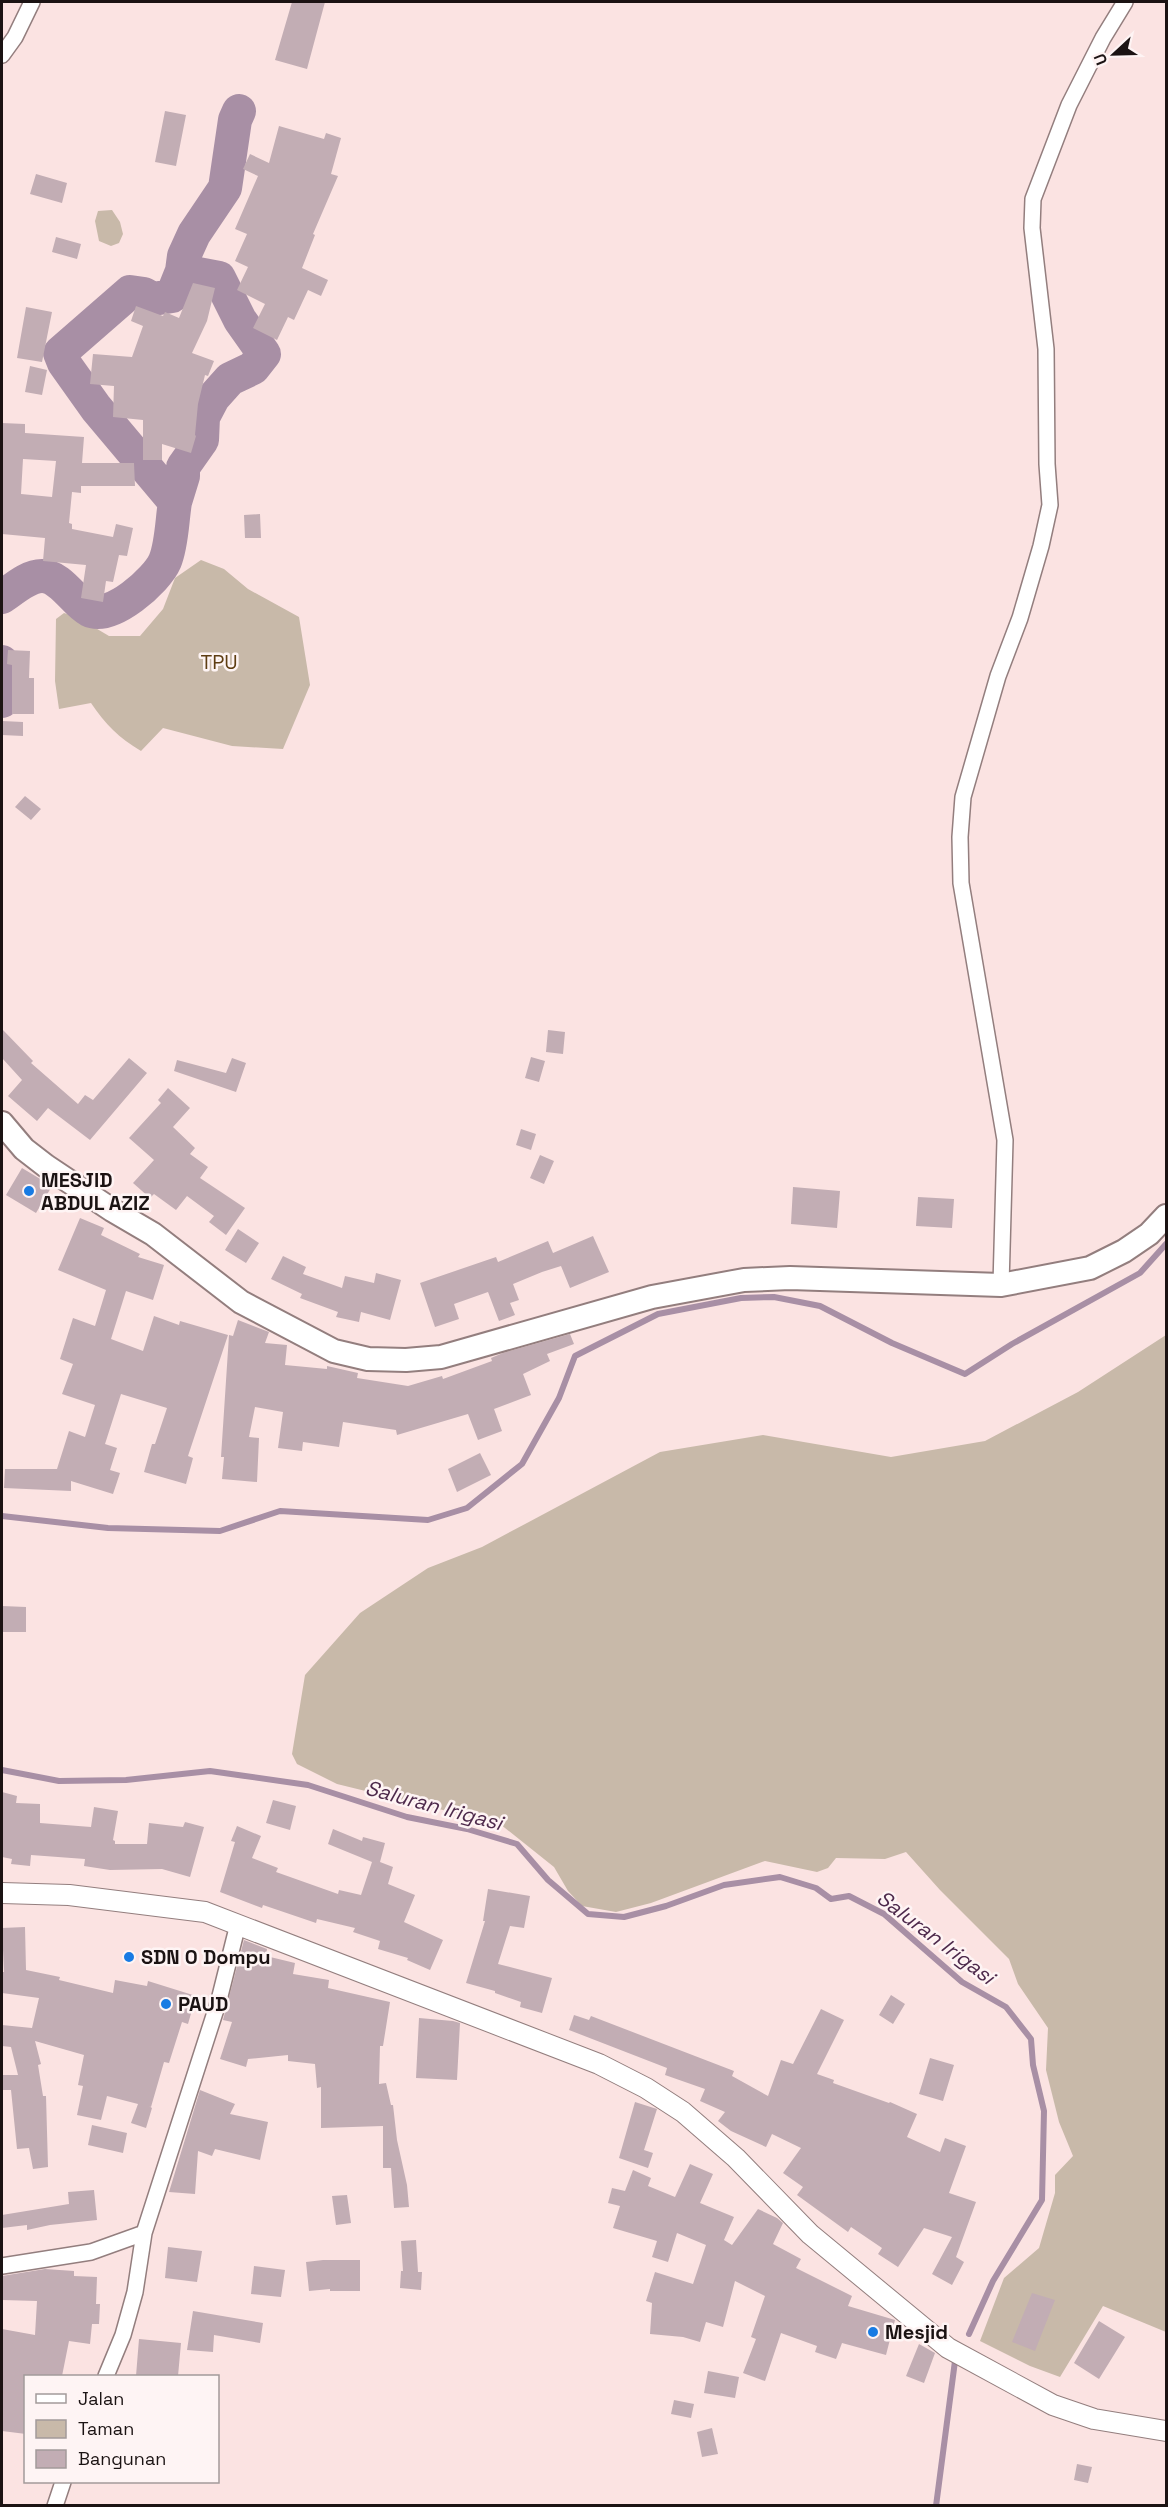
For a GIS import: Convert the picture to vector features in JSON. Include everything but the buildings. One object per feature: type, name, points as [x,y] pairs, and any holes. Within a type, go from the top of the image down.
[{"type":"main road","points":[[2,1123],[24,1149],[45,1166],[153,1234],[241,1302],[334,1351],[368,1359],[406,1360],[441,1357],[652,1298],[744,1280],[790,1278],[1001,1285],[1090,1268],[1124,1251],[1149,1234],[1167,1216]]},
{"type":"street","points":[[2,55],[15,38],[32,2]]},
{"type":"street","points":[[1001,1285],[1005,1140],[961,884],[960,837],[963,797],[998,676],[1020,618],[1041,546],[1050,505],[1047,464],[1046,349],[1032,228],[1033,199],[1069,105],[1103,38],[1125,2]]},
{"type":"street","points":[[2,1893],[69,1895],[205,1912],[599,2064],[646,2088],[683,2112],[727,2151],[810,2234],[948,2348],[1053,2405],[1094,2419],[1167,2431]]},
{"type":"street","points":[[106,2375],[123,2335],[135,2292],[144,2233],[219,2000],[238,1923]]},
{"type":"street","points":[[2,2266],[90,2252],[144,2233]]},
{"type":"street","points":[[55,2505],[62,2483]]},
{"type":"green space","points":[[112,210],[120,222],[123,234],[119,243],[111,246],[99,241],[95,221],[98,211]]},
{"type":"green space","name":"TPU","points":[[201,560],[224,569],[248,589],[299,617],[310,685],[283,749],[232,746],[163,728],[141,751],[113,730],[91,703],[59,709],[55,681],[56,619],[64,613],[77,617],[109,636],[140,636],[163,609],[175,578]]},
{"type":"green space","points":[[1166,1335],[1166,2332],[1103,2306],[1060,2377],[1030,2366],[980,2341],[1004,2278],[1039,2248],[1055,2193],[1055,2175],[1073,2156],[1059,2122],[1046,2070],[1048,2028],[1018,1984],[1009,1959],[940,1890],[906,1852],[885,1859],[836,1858],[828,1868],[817,1872],[765,1861],[651,1903],[616,1912],[582,1906],[568,1891],[554,1867],[500,1824],[337,1784],[297,1764],[292,1754],[305,1675],[360,1613],[428,1568],[482,1547],[660,1452],[763,1435],[891,1457],[985,1441],[1078,1392]]},
{"type":"waterway","points":[[2,597],[26,581],[42,576],[61,584],[89,610],[98,612],[109,610],[143,588],[165,561],[175,502],[96,408],[64,363],[60,353],[130,292],[144,294],[153,299],[172,296],[182,271],[184,256],[194,234],[225,188],[235,120],[239,111]]},
{"type":"waterway","points":[[175,502],[183,476],[183,467],[202,440],[203,417],[213,398],[230,379],[253,368],[264,354],[240,320],[219,278],[182,271]]},
{"type":"waterway","points":[[2,662],[4,670],[2,701]]},
{"type":"waterway","points":[[2,1516],[108,1528],[220,1531],[280,1511],[428,1520],[467,1508],[522,1464],[559,1398],[575,1356],[658,1314],[741,1298],[774,1297],[820,1306],[892,1343],[965,1374],[1012,1344],[1140,1273],[1166,1244]]},
{"type":"waterway","name":"Saluran Irigasi","points":[[2,1770],[59,1781],[126,1780],[210,1771],[308,1785],[407,1817],[467,1829],[517,1844],[548,1880],[588,1914],[624,1917],[666,1906],[724,1885],[780,1877],[816,1888],[831,1899],[849,1896],[884,1914],[962,1982],[1006,2007],[1031,2039],[1033,2065],[1044,2111],[1042,2200],[993,2281],[969,2334]]},
{"type":"waterway","name":"Saluran Irigasi","points":[[936,2506],[955,2361]]},
{"type":"place","name":"MESJID ABDUL AZIZ","points":[[29,1191]]},
{"type":"place","name":"SDN 0 Dompu","points":[[129,1957]]},
{"type":"place","name":"PAUD","points":[[166,2004]]},
{"type":"place","name":"Mesjid","points":[[873,2332]]}]
